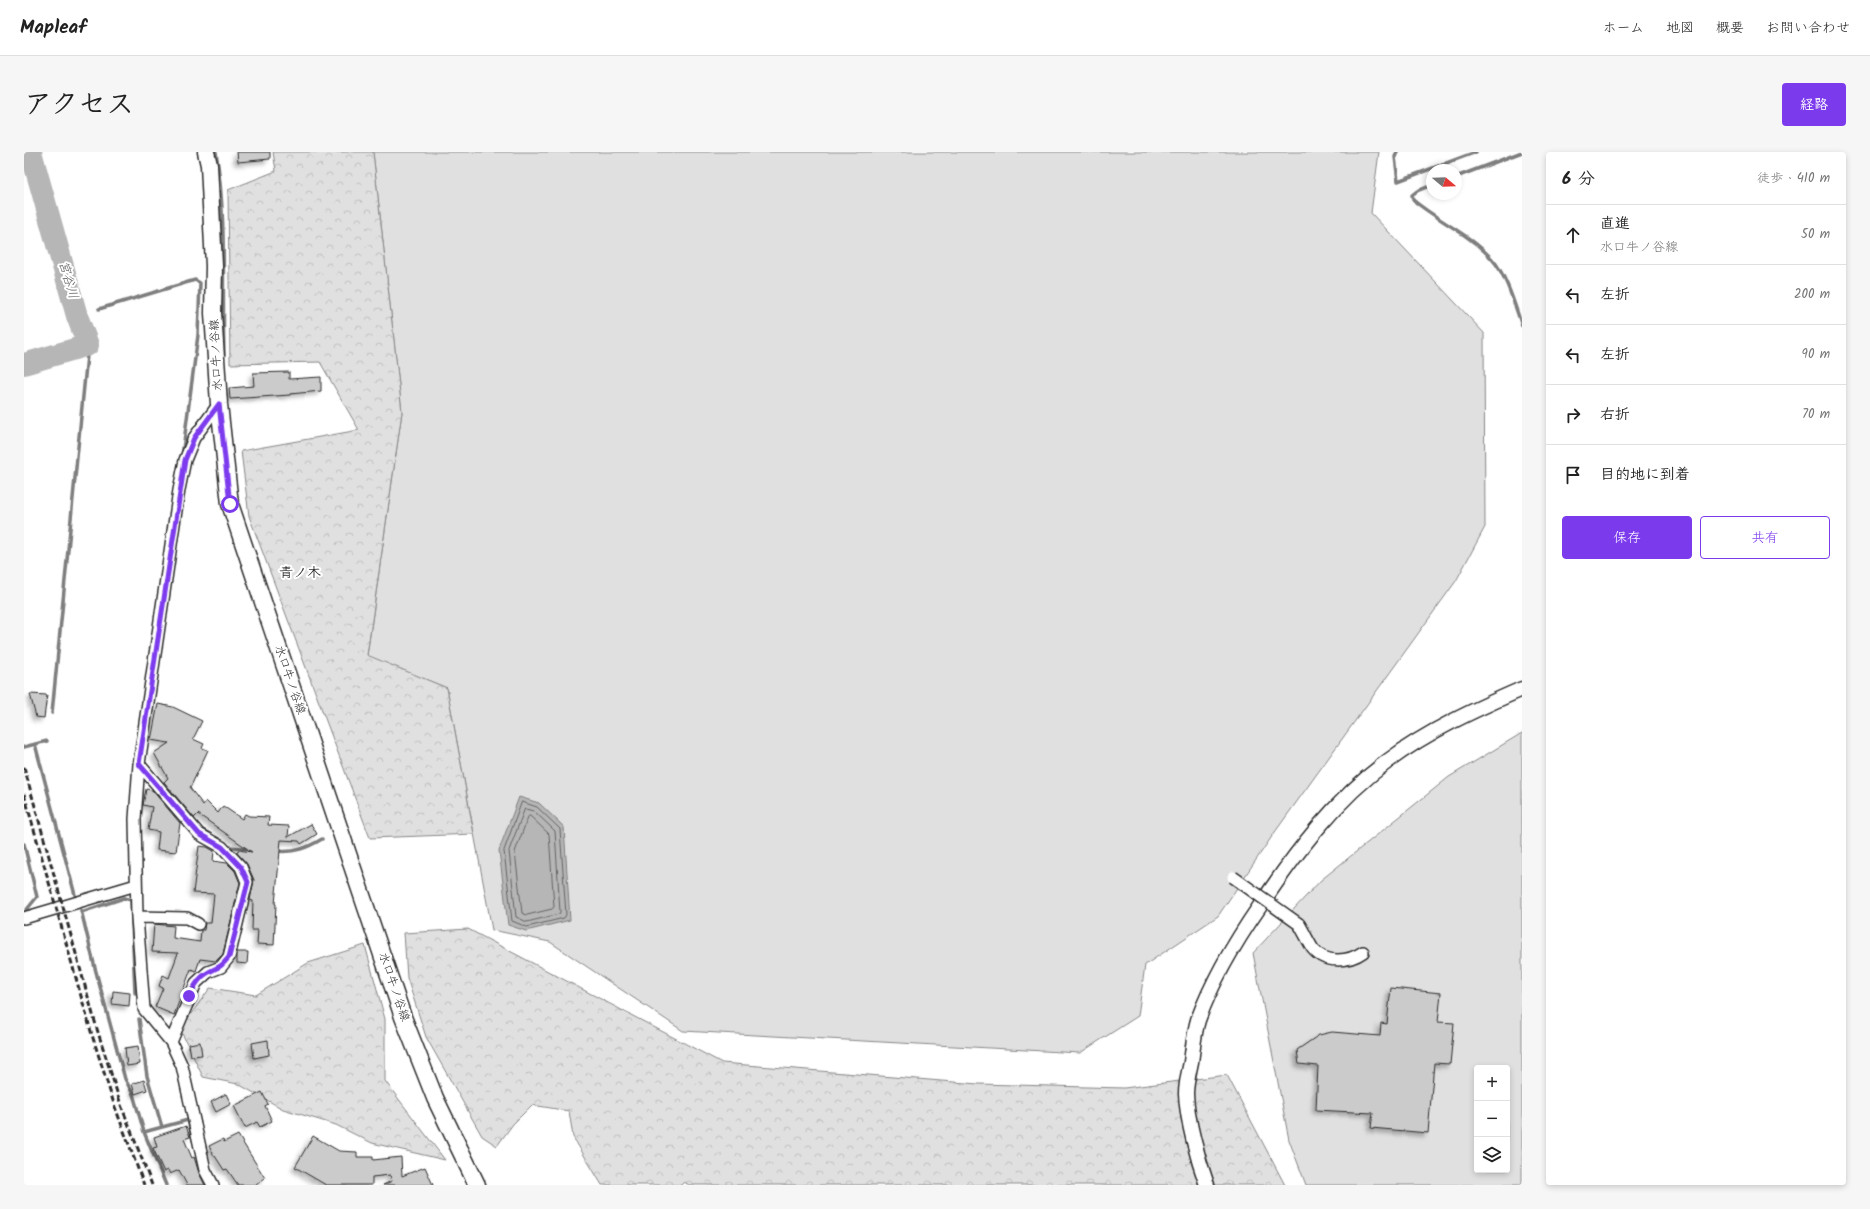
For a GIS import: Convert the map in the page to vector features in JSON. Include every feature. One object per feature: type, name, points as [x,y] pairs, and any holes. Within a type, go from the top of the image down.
[{"type":"main road","name":"水口牛ノ谷線","points":[[206,152],[209,165],[214,266],[213,313],[219,404],[230,504],[403,1017],[435,1098],[477,1185]]},
{"type":"street","points":[[213,1185],[205,1170],[182,1066],[171,1042],[144,1009],[137,917],[135,819],[139,764],[178,498],[185,460],[194,438],[219,404]]},
{"type":"street","points":[[1207,1185],[1194,1141],[1186,1093],[1197,1022],[1216,977],[1246,926],[1284,870],[1322,824],[1362,782],[1388,761],[1421,738],[1522,689]]},
{"type":"street","points":[[139,764],[199,834],[222,847],[241,867],[248,882],[229,957],[221,967],[208,972],[196,983],[171,1042]]},
{"type":"street","points":[[1233,877],[1299,924],[1314,950],[1325,957],[1338,960],[1354,958],[1363,952]]},
{"type":"street","points":[[24,918],[136,886]]},
{"type":"street","points":[[137,917],[187,918],[198,924]]},
{"type":"green space","points":[[273,152],[373,152],[402,412],[367,655],[447,688],[474,834],[370,838],[249,516],[241,451],[359,430],[320,362],[230,364],[228,190],[276,171]]},
{"type":"green space","points":[[373,152],[1379,152],[1371,213],[1484,333],[1485,527],[1456,581],[1275,832],[1218,916],[1145,965],[1138,1016],[1080,1053],[683,1031],[550,942],[492,930],[447,688],[367,656],[402,412]]},
{"type":"green space","points":[[1522,733],[1522,1185],[1306,1185],[1289,1140],[1253,953],[1321,880],[1449,777]]},
{"type":"green space","points":[[468,929],[722,1063],[978,1084],[1124,1088],[1227,1075],[1285,1185],[689,1185],[684,1182],[681,1185],[602,1185],[573,1137],[569,1111],[532,1105],[513,1124],[497,1146],[482,1136],[426,1037],[407,978],[404,933]]},
{"type":"green space","points":[[365,945],[385,1019],[385,1081],[445,1160],[372,1143],[336,1125],[283,1109],[238,1084],[203,1077],[180,1029],[210,988],[256,995],[308,963]]},
{"type":"water","points":[[519,797],[539,803],[564,827],[570,920],[526,931],[508,925],[499,850]]},
{"type":"building","points":[[237,152],[270,152],[270,159],[238,162]]},
{"type":"building","points":[[289,372],[289,379],[321,377],[321,391],[290,395],[230,399],[229,388],[254,386],[253,373]]},
{"type":"building","points":[[30,694],[47,695],[44,718],[36,717]]},
{"type":"building","points":[[158,704],[173,707],[202,721],[193,739],[204,744],[202,748],[208,750],[190,788],[203,805],[206,801],[218,813],[223,806],[242,819],[245,814],[249,816],[269,817],[268,825],[289,826],[288,837],[311,824],[317,834],[301,844],[299,841],[281,840],[275,904],[274,945],[257,944],[258,930],[252,930],[253,901],[250,900],[254,880],[247,864],[237,853],[238,850],[252,852],[198,814],[194,818],[164,782],[168,778],[154,753],[169,743],[151,740]]},
{"type":"building","points":[[146,789],[152,790],[180,823],[176,852],[157,850],[159,832],[148,830],[152,807],[143,805]]},
{"type":"building","points":[[199,846],[207,847],[214,851],[213,861],[227,863],[235,871],[240,883],[223,954],[216,961],[200,959],[196,971],[191,969],[174,1015],[155,1007],[163,988],[159,986],[163,975],[169,978],[178,953],[152,952],[154,924],[174,926],[173,938],[200,942],[201,930],[204,930],[205,923],[211,923],[214,894],[193,893]]},
{"type":"building","points":[[237,952],[248,952],[247,964],[237,963]]},
{"type":"building","points":[[1391,988],[1441,993],[1438,1022],[1454,1023],[1450,1064],[1434,1063],[1428,1133],[1371,1128],[1373,1113],[1316,1110],[1318,1066],[1299,1064],[1297,1050],[1319,1035],[1332,1032],[1380,1036],[1381,1023],[1387,1024]]},
{"type":"building","points":[[113,991],[130,993],[129,1006],[112,1004]]},
{"type":"building","points":[[268,1040],[269,1055],[254,1058],[252,1043]]},
{"type":"building","points":[[200,1042],[202,1055],[191,1056],[189,1044]]},
{"type":"building","points":[[138,1046],[140,1064],[127,1066],[125,1048]]},
{"type":"building","points":[[144,1080],[147,1090],[135,1094],[132,1084]]},
{"type":"building","points":[[262,1092],[268,1104],[265,1106],[272,1121],[260,1127],[257,1122],[245,1128],[234,1106]]},
{"type":"building","points":[[226,1094],[231,1104],[216,1112],[211,1102]]},
{"type":"building","points":[[186,1126],[190,1137],[184,1139],[192,1158],[194,1157],[205,1185],[187,1185],[179,1170],[170,1174],[168,1170],[164,1172],[153,1148],[157,1147],[154,1137]]},
{"type":"building","points":[[238,1135],[265,1178],[256,1185],[238,1185],[227,1169],[224,1170],[209,1146],[223,1139],[224,1142]]},
{"type":"building","points":[[313,1136],[339,1151],[357,1152],[357,1157],[373,1157],[373,1160],[401,1157],[402,1176],[425,1167],[433,1185],[383,1185],[392,1181],[390,1175],[372,1177],[372,1185],[326,1185],[295,1167]]},
{"type":"waterway","name":"宮谷川","points":[[24,364],[88,345],[77,316],[31,152]]},
{"type":"waterway","points":[[216,152],[222,202],[224,355]]},
{"type":"waterway","points":[[1397,152],[1395,157],[1398,181],[1476,152]]},
{"type":"waterway","points":[[1462,175],[1522,152]]},
{"type":"waterway","points":[[1426,187],[1412,195],[1413,200],[1474,242],[1492,259],[1502,273],[1522,326]]},
{"type":"waterway","points":[[99,309],[195,280],[200,283],[198,335],[182,457]]},
{"type":"waterway","points":[[52,713],[88,345]]},
{"type":"waterway","points":[[24,747],[47,741]]},
{"type":"waterway","points":[[35,744],[75,895]]},
{"type":"waterway","points":[[276,851],[300,849],[322,839]]},
{"type":"waterway","points":[[24,844],[37,897],[24,913]]},
{"type":"waterway","points":[[229,847],[252,849]]},
{"type":"waterway","points":[[81,912],[124,898],[131,900],[135,993]]},
{"type":"waterway","points":[[81,910],[125,1079],[133,1094],[144,1132],[188,1120],[193,1140]]},
{"type":"waterway","points":[[139,1019],[147,1076],[162,1127]]},
{"type":"waterway","points":[[144,1132],[166,1185]]},
{"type":"railway","points":[[24,767],[97,1029],[121,1105],[152,1185]]},
{"type":"railway","points":[[24,794],[92,1035],[115,1107],[144,1185]]},
{"type":"district","name":"青ノ木","points":[[300,573]]},
{"type":"route","points":[[189,996],[196,983],[208,972],[221,967],[229,957],[248,882],[241,867],[222,847],[199,834],[156,786],[139,764],[179,490],[185,460],[194,438],[219,404],[230,504]]}]
